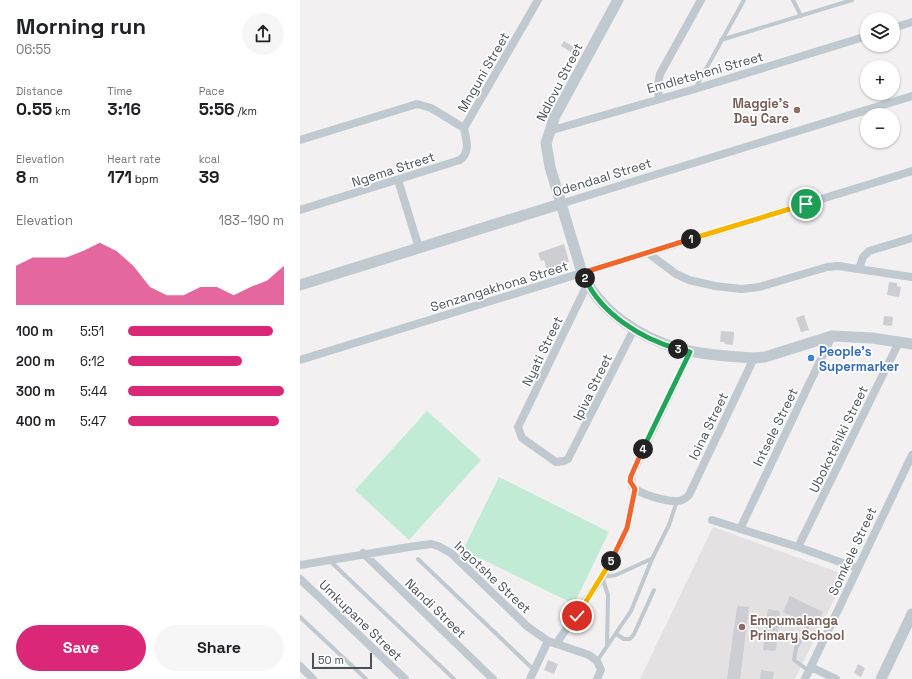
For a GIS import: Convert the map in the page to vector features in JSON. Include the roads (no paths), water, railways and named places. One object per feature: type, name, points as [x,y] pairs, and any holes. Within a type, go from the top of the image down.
[{"type":"street","name":"Mnguni Street","points":[[300,140],[417,104],[431,108],[464,128],[538,0]]},
{"type":"street","name":"Ndlovu Street","points":[[618,0],[562,101],[549,131],[546,143],[547,155],[560,204],[582,273],[588,285],[601,303],[634,329],[666,346],[690,352],[754,358],[765,357],[832,336]]},
{"type":"street","points":[[660,99],[657,89],[660,74],[701,0]]},
{"type":"street","points":[[900,26],[912,22]]},
{"type":"street","name":"Emdletsheni Street","points":[[549,131],[695,89],[860,38]]},
{"type":"street","name":"Odendaal Street","points":[[300,285],[912,96]]},
{"type":"street","name":"Ngema Street","points":[[300,210],[398,180],[463,158],[466,154],[467,145],[464,128]]},
{"type":"street","name":"Senzangakhona Street","points":[[300,360],[912,171]]},
{"type":"street","points":[[398,180],[419,248]]},
{"type":"street","points":[[859,268],[863,257],[869,251],[912,238]]},
{"type":"street","points":[[648,253],[676,274],[689,280],[715,286],[741,289],[759,287],[827,267],[859,268],[912,276]]},
{"type":"street","name":"Nyati Street","points":[[572,455],[564,461],[556,462],[522,438],[518,427],[588,285]]},
{"type":"street","name":"Ipiva Street","points":[[572,455],[634,329]]},
{"type":"street","points":[[832,336],[872,338],[912,344]]},
{"type":"street","name":"Intsele Street","points":[[740,529],[832,336]]},
{"type":"street","name":"Ubokotshiki Street","points":[[798,547],[899,342]]},
{"type":"street","points":[[678,501],[640,492],[635,489],[630,481],[631,476],[690,352]]},
{"type":"street","name":"Ioina Street","points":[[678,501],[689,495],[754,358]]},
{"type":"street","name":"Somkele Street","points":[[808,672],[912,455]]},
{"type":"street","points":[[530,679],[534,670],[552,643],[602,577],[627,528],[635,489]]},
{"type":"street","points":[[712,520],[798,547],[857,568]]},
{"type":"street","name":"Ingotshe Street","points":[[300,564],[363,553],[431,544],[444,548],[511,611],[552,643],[589,654],[597,661]]},
{"type":"street","name":"Nandi Street","points":[[363,553],[493,679]]},
{"type":"street","name":"Umkupane Street","points":[[300,578],[406,679]]},
{"type":"street","points":[[881,679],[912,614]]},
{"type":"street","points":[[597,661],[601,670],[598,677]]},
{"type":"street","points":[[300,666],[313,679]]},
{"type":"street","points":[[808,672],[836,679]]},
{"type":"lane","points":[[695,89],[744,0]]},
{"type":"lane","points":[[792,0],[801,16]]},
{"type":"lane","points":[[721,40],[852,0]]},
{"type":"lane","points":[[597,661],[607,644],[616,634],[631,611],[678,501]]},
{"type":"lane","points":[[328,559],[454,679]]},
{"type":"lane","points":[[418,559],[534,670]]},
{"type":"lane","points":[[607,644],[608,595],[602,577],[616,575],[652,559]]},
{"type":"lane","points":[[616,634],[624,640],[630,639],[634,634],[654,590]]},
{"type":"lane","points":[[300,617],[366,679]]},
{"type":"lane","points":[[807,628],[796,648],[794,660],[808,672]]},
{"type":"place","name":"Maggie's Day Care","points":[[797,110]]},
{"type":"place","name":"People's Supermarker","points":[[811,358]]},
{"type":"place","name":"Empumalanga Primary School","points":[[742,627]]}]
